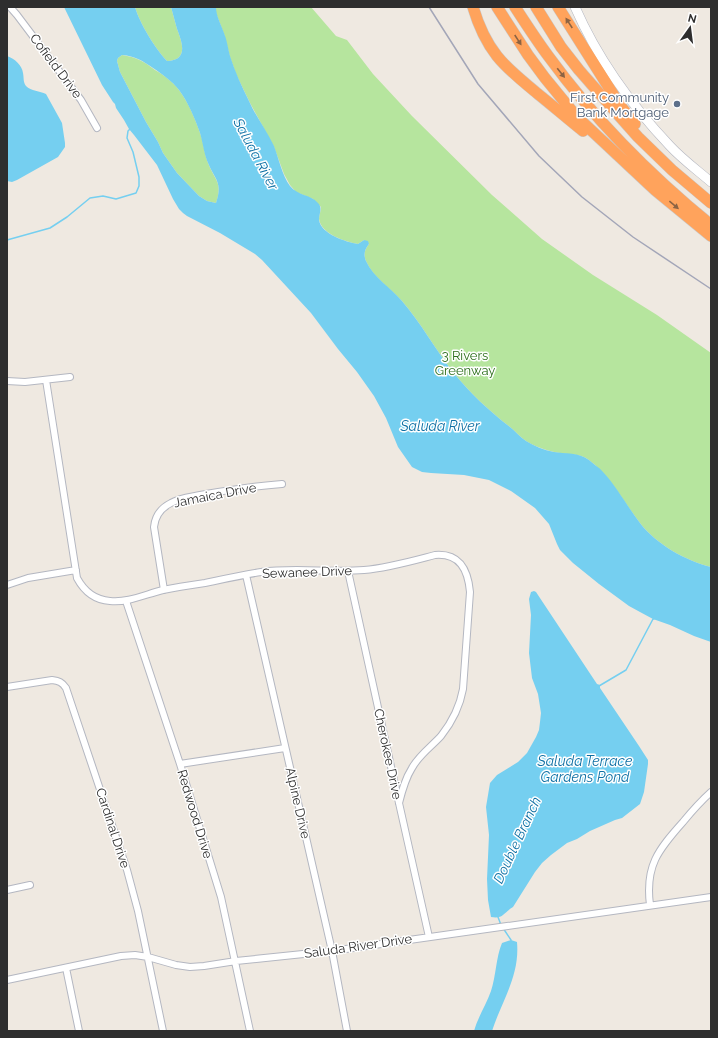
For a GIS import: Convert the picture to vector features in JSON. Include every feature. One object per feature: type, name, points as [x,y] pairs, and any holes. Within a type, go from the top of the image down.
[{"type":"highway","points":[[473,7],[490,47],[511,71],[711,236]]},
{"type":"highway","points":[[497,7],[528,55],[566,103],[590,129],[655,190]]},
{"type":"highway","points":[[515,7],[549,58],[599,118],[636,158],[711,225]]},
{"type":"highway","points":[[558,7],[619,104],[672,170]]},
{"type":"highway","points":[[537,8],[561,47],[579,70],[638,137],[672,170],[711,203]]},
{"type":"street","name":"Cofield Drive","points":[[10,7],[18,15],[82,100],[97,128]]},
{"type":"street","points":[[575,7],[598,51],[638,110],[682,158],[711,182]]},
{"type":"street","points":[[7,380],[25,382],[70,377]]},
{"type":"street","name":"Sewanee Drive","points":[[46,380],[77,578],[81,586],[86,591],[101,600],[126,600],[164,590],[246,575],[279,571],[364,570],[381,568],[444,554],[459,562],[465,570],[469,580],[470,592],[461,701],[446,730],[420,757],[412,768],[404,783],[399,802]]},
{"type":"street","name":"Jamaica Drive","points":[[164,590],[154,527],[156,517],[165,506],[178,499],[224,490],[282,484]]},
{"type":"street","points":[[7,585],[28,578],[76,570]]},
{"type":"street","name":"Cherokee Drive","points":[[348,571],[429,937]]},
{"type":"street","name":"Alpine Drive","points":[[246,575],[332,951],[347,1031]]},
{"type":"street","name":"Redwood Drive","points":[[126,600],[180,764],[221,897],[250,1031]]},
{"type":"street","name":"Cardinal Drive","points":[[7,687],[52,680],[59,681],[66,688],[127,870],[138,911],[163,1031]]},
{"type":"street","points":[[180,764],[285,748]]},
{"type":"street","points":[[650,905],[648,893],[649,880],[651,868],[656,857],[666,841],[711,792]]},
{"type":"street","points":[[7,890],[30,885]]},
{"type":"street","name":"Saluda River Drive","points":[[7,980],[122,956],[135,955],[148,957],[176,965],[190,967],[204,966],[236,961],[332,951],[711,896]]},
{"type":"street","points":[[66,968],[79,1031]]},
{"type":"green space","points":[[135,7],[171,7],[182,45],[181,54],[179,57],[174,60],[167,61],[148,36]]},
{"type":"green space","name":"3 Rivers Greenway","points":[[216,7],[311,7],[336,36],[347,40],[373,74],[412,116],[492,195],[542,239],[593,275],[657,315],[711,353],[711,567],[692,561],[672,551],[654,538],[640,523],[604,474],[589,460],[579,455],[564,454],[534,445],[524,439],[495,415],[459,380],[409,309],[369,267],[365,254],[369,244],[364,240],[358,244],[347,241],[329,233],[324,229],[319,219],[321,207],[313,199],[296,192],[284,174],[274,147],[236,74],[216,13]]},
{"type":"green space","points":[[122,55],[140,60],[165,76],[183,95],[195,120],[202,139],[207,160],[217,182],[219,190],[216,203],[207,201],[199,196],[177,173],[163,153],[120,72],[117,61]]},
{"type":"water","name":"Saluda River","points":[[64,7],[135,7],[148,36],[167,61],[174,60],[179,57],[182,50],[181,39],[171,7],[216,7],[236,74],[252,107],[274,146],[287,182],[290,186],[297,192],[315,200],[318,203],[321,209],[319,220],[324,229],[329,233],[341,239],[358,244],[364,240],[368,241],[369,244],[365,256],[369,267],[398,296],[453,372],[487,408],[532,445],[558,453],[585,457],[600,469],[608,478],[640,523],[654,538],[672,551],[692,561],[711,567],[711,642],[653,619],[629,606],[599,584],[573,563],[560,550],[549,524],[535,508],[511,491],[489,480],[464,475],[422,472],[412,467],[398,447],[386,418],[374,396],[311,313],[255,254],[220,233],[187,216],[179,209],[157,165],[129,129],[102,85]],"holes":[[[122,55],[149,65],[163,75],[179,90],[194,116],[207,160],[217,182],[219,190],[216,203],[207,201],[199,196],[177,173],[163,153],[120,72],[117,61],[118,58]]]},
{"type":"water","points":[[7,56],[20,65],[26,86],[30,89],[46,94],[62,123],[65,143],[65,147],[58,157],[12,182],[7,181]]},
{"type":"water","name":"Saluda Terrace Gardens Pond","points":[[534,591],[597,684],[600,685],[600,688],[648,760],[648,764],[644,792],[640,804],[622,818],[590,831],[567,843],[551,855],[535,872],[513,907],[499,917],[491,917],[488,900],[487,879],[489,835],[486,807],[490,783],[497,775],[518,762],[527,753],[539,730],[541,713],[538,694],[532,678],[529,653],[531,615],[529,599],[531,592]]},
{"type":"water","points":[[511,940],[517,942],[516,966],[492,1031],[474,1031],[491,991],[498,954],[502,943]]},
{"type":"waterway","points":[[7,240],[50,228],[67,217],[90,198],[103,196],[116,199],[136,193],[139,186],[139,177],[133,152],[127,138],[128,131],[130,129]]},
{"type":"waterway","name":"Double Branch","points":[[599,686],[626,670],[654,619]]},
{"type":"waterway","name":"Double Branch","points":[[498,917],[501,925]]},
{"type":"waterway","name":"Double Branch","points":[[503,928],[511,940]]},
{"type":"railway","points":[[429,7],[478,84],[539,156],[582,197],[633,237],[711,289]]},
{"type":"place","name":"First Community Bank Mortgage","points":[[677,104]]}]
